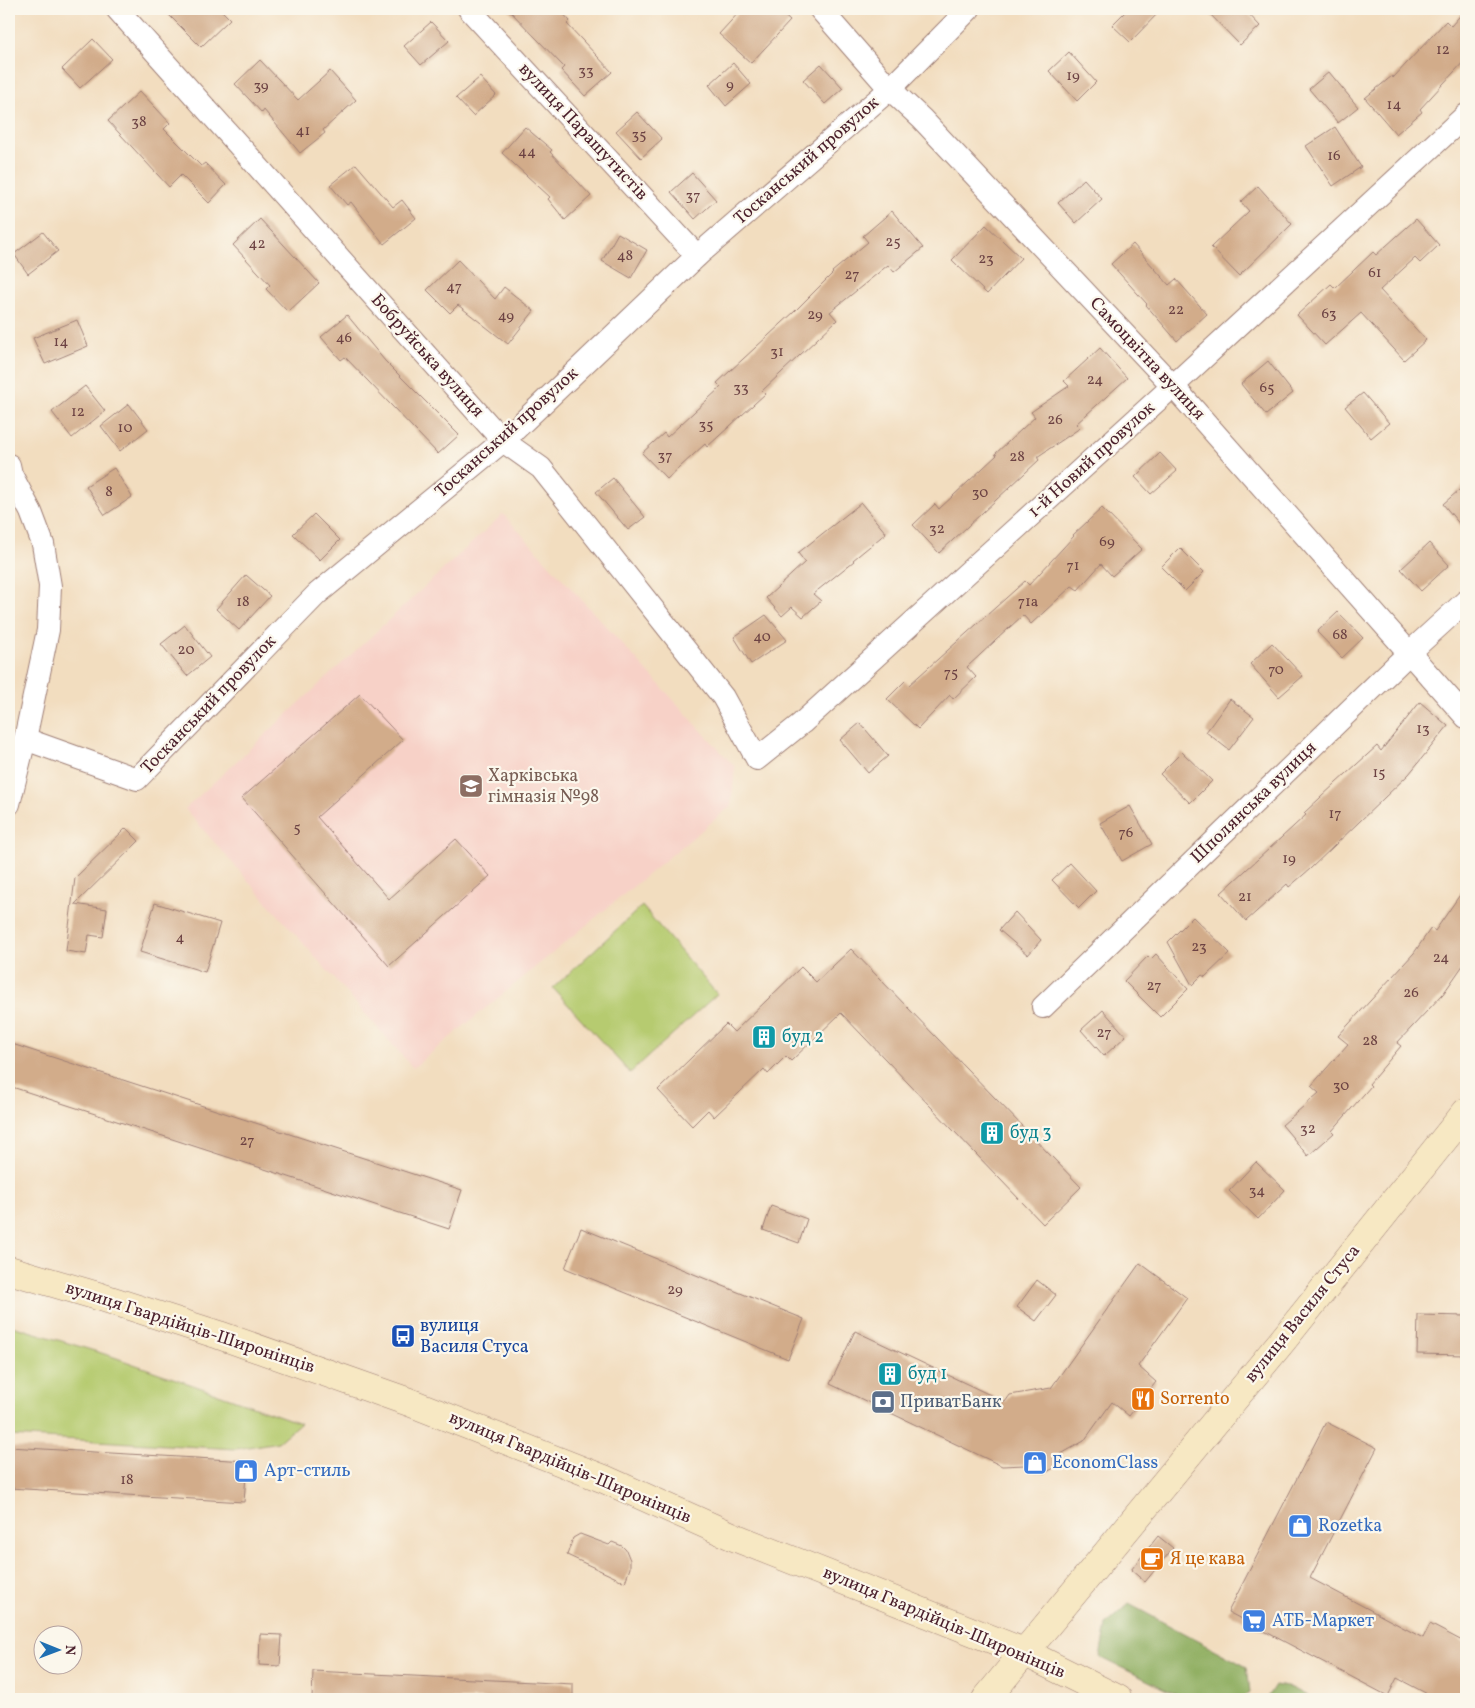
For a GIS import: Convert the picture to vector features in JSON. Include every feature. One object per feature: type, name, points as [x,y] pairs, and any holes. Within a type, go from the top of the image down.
[{"type":"main road","name":"вулиця Василя Стуса","points":[[986,1699],[1271,1355],[1466,1112]]},
{"type":"main road","name":"вулиця Гвардійців-Широнінців","points":[[9,1270],[219,1334],[409,1402],[604,1479],[734,1537],[1024,1652],[1118,1699]]},
{"type":"street","name":"Бобруйська вулиця","points":[[117,9],[503,442],[541,468],[722,697],[757,759]]},
{"type":"street","name":"вулиця Парашутистів","points":[[469,9],[697,256]]},
{"type":"street","name":"Самоцвітна вулиця","points":[[820,9],[890,89],[922,119],[1173,386],[1466,717]]},
{"type":"street","name":"Тосканський провулок","points":[[25,740],[137,780],[317,594],[503,442],[697,256],[890,89],[969,9]]},
{"type":"street","name":"1-й Новий провулок","points":[[757,759],[802,723],[1173,386],[1466,115]]},
{"type":"street","points":[[9,465],[31,512],[43,544],[50,586],[48,630],[25,740],[9,804]]},
{"type":"street","name":"Шполянська вулиця","points":[[1043,1007],[1409,653],[1466,601]]},
{"type":"shaded area","name":"Харківська гімназія №98","points":[[503,514],[735,767],[731,806],[413,1068],[185,809]]},
{"type":"green space","points":[[642,906],[717,994],[630,1073],[553,988]]},
{"type":"green space","points":[[9,1325],[111,1356],[300,1423],[278,1442],[236,1449],[9,1436]]},
{"type":"green space","points":[[1129,1604],[1247,1667],[1250,1692],[1242,1699],[1185,1699],[1100,1657],[1106,1625]]},
{"type":"green space","points":[[1275,1685],[1292,1688],[1313,1699],[1266,1699]]},
{"type":"building","points":[[163,9],[220,9],[230,19],[201,47]]},
{"type":"building","points":[[508,9],[559,9],[570,21],[567,24],[612,72],[585,96],[561,70],[564,67]]},
{"type":"building","points":[[742,9],[777,9],[790,21],[751,63],[719,34]]},
{"type":"building","points":[[1128,9],[1162,9],[1130,42],[1112,25]]},
{"type":"building","points":[[1205,9],[1244,9],[1260,26],[1240,45]]},
{"type":"building","points":[[1466,9],[1466,59],[1420,109],[1422,112],[1396,134],[1365,98],[1392,76],[1393,78],[1446,21],[1451,26]]},
{"type":"building","points":[[431,22],[449,41],[421,65],[404,46]]},
{"type":"building","points":[[93,39],[112,59],[80,88],[62,69]]},
{"type":"building","points":[[1069,52],[1096,82],[1077,101],[1049,71]]},
{"type":"building","points":[[260,60],[298,100],[330,71],[356,100],[323,130],[325,133],[300,153],[264,110],[262,113],[235,84]]},
{"type":"building","points":[[733,63],[751,84],[726,106],[709,85]]},
{"type":"building","points":[[821,64],[843,88],[825,104],[803,80]]},
{"type":"building","points":[[1329,72],[1358,107],[1338,123],[1309,89]]},
{"type":"building","points":[[480,77],[496,95],[473,116],[456,98]]},
{"type":"building","points":[[140,91],[170,123],[164,129],[201,166],[205,163],[226,185],[209,203],[181,175],[169,187],[108,121]]},
{"type":"building","points":[[637,112],[662,139],[641,158],[616,131]]},
{"type":"building","points":[[525,127],[552,150],[550,152],[591,196],[565,220],[548,199],[550,197],[502,153]]},
{"type":"building","points":[[1335,127],[1361,167],[1333,186],[1306,146]]},
{"type":"building","points":[[356,164],[393,207],[402,200],[416,218],[384,244],[351,202],[347,205],[330,185]]},
{"type":"building","points":[[692,173],[716,200],[695,219],[671,192]]},
{"type":"building","points":[[1084,179],[1102,199],[1076,223],[1058,203]]},
{"type":"building","points":[[1258,186],[1292,224],[1239,276],[1211,247],[1249,211],[1241,202]]},
{"type":"building","points":[[892,211],[923,248],[894,272],[888,265],[830,312],[837,320],[762,391],[765,394],[707,447],[705,444],[667,479],[642,453],[664,433],[667,437],[721,387],[717,383],[794,312],[832,272],[868,242],[863,236]]},
{"type":"building","points":[[260,219],[319,283],[288,312],[266,289],[270,285],[233,245]]},
{"type":"building","points":[[1416,219],[1439,245],[1420,263],[1415,258],[1380,290],[1426,340],[1404,360],[1361,313],[1325,345],[1297,315],[1331,284],[1335,288],[1373,252],[1376,255]]},
{"type":"building","points":[[986,225],[1021,258],[987,294],[952,260]]},
{"type":"building","points":[[43,232],[58,251],[28,274],[14,254]]},
{"type":"building","points":[[618,233],[647,250],[631,278],[602,261]]},
{"type":"building","points":[[1133,244],[1169,285],[1176,279],[1207,314],[1177,341],[1111,264]]},
{"type":"building","points":[[458,260],[495,299],[504,287],[534,311],[508,344],[458,305],[450,313],[427,290]]},
{"type":"building","points":[[347,315],[385,361],[459,435],[438,454],[345,357],[341,360],[321,337]]},
{"type":"building","points":[[77,320],[88,346],[45,364],[33,338]]},
{"type":"building","points":[[1100,348],[1127,378],[1076,424],[1080,428],[1037,457],[1039,460],[939,553],[913,525],[935,504],[939,509],[997,455],[995,454],[1035,417],[1031,412],[1069,386],[1064,381]]},
{"type":"building","points":[[1268,361],[1293,393],[1266,415],[1241,384]]},
{"type":"building","points":[[85,386],[105,411],[72,438],[52,412]]},
{"type":"building","points":[[1363,393],[1389,423],[1371,438],[1345,407]]},
{"type":"building","points":[[129,404],[148,429],[120,451],[101,426]]},
{"type":"building","points":[[1160,453],[1177,471],[1151,494],[1135,477]]},
{"type":"building","points":[[114,468],[132,497],[105,515],[86,486]]},
{"type":"building","points":[[613,478],[645,517],[628,530],[596,492]]},
{"type":"building","points":[[1466,484],[1466,532],[1443,504]]},
{"type":"building","points":[[861,503],[886,533],[813,594],[821,601],[803,617],[792,607],[782,616],[766,598],[805,562],[798,553]]},
{"type":"building","points":[[1102,508],[1142,549],[1112,576],[1101,564],[1078,590],[1072,586],[1031,624],[1023,615],[967,667],[976,677],[953,699],[950,695],[918,729],[887,699],[905,681],[909,685],[1025,581],[1029,585],[1073,535]]},
{"type":"building","points":[[314,514],[340,540],[320,560],[293,534]]},
{"type":"building","points":[[1429,543],[1449,565],[1421,591],[1401,569]]},
{"type":"building","points":[[1180,548],[1204,572],[1185,591],[1161,567]]},
{"type":"building","points":[[246,575],[270,596],[239,630],[216,609]]},
{"type":"building","points":[[1338,612],[1363,638],[1342,658],[1317,632]]},
{"type":"building","points":[[766,615],[787,640],[751,664],[734,637]]},
{"type":"building","points":[[185,625],[210,657],[187,676],[161,644]]},
{"type":"building","points":[[1272,643],[1303,676],[1279,697],[1250,664]]},
{"type":"building","points":[[360,694],[403,740],[317,817],[389,899],[456,839],[490,876],[389,966],[242,798]]},
{"type":"building","points":[[1230,699],[1254,717],[1229,750],[1206,732]]},
{"type":"building","points":[[1420,702],[1448,726],[1409,774],[1310,869],[1289,887],[1287,884],[1246,921],[1221,893],[1306,815],[1304,813],[1377,746],[1381,751]]},
{"type":"building","points":[[860,723],[888,756],[868,773],[840,740]]},
{"type":"building","points":[[1182,752],[1212,781],[1190,803],[1160,774]]},
{"type":"building","points":[[1130,806],[1152,844],[1122,861],[1100,823]]},
{"type":"building","points":[[126,828],[139,841],[75,904],[107,909],[103,937],[89,935],[86,954],[66,951],[75,878]]},
{"type":"building","points":[[1070,863],[1096,891],[1079,908],[1052,880]]},
{"type":"building","points":[[1466,886],[1466,961],[1443,994],[1397,1043],[1401,1046],[1369,1084],[1371,1086],[1332,1131],[1334,1133],[1308,1156],[1282,1125],[1319,1093],[1311,1086],[1348,1044],[1338,1036],[1414,953],[1431,928],[1435,931]]},
{"type":"building","points":[[155,903],[220,923],[205,972],[140,952]]},
{"type":"building","points":[[1015,912],[1041,940],[1028,955],[999,930]]},
{"type":"building","points":[[1193,917],[1230,953],[1205,977],[1202,975],[1192,985],[1168,942]]},
{"type":"building","name":"буд 2","points":[[851,949],[1081,1187],[1043,1224],[841,1013],[791,1061],[786,1056],[768,1074],[764,1069],[714,1117],[708,1110],[692,1126],[658,1090],[726,1024],[734,1032],[801,967],[816,982]]},
{"type":"building","points":[[1156,954],[1188,989],[1160,1017],[1124,981],[1148,956],[1151,959]]},
{"type":"building","points":[[1103,1010],[1126,1036],[1104,1056],[1081,1030]]},
{"type":"building","points":[[9,1043],[462,1190],[449,1229],[9,1086]]},
{"type":"building","points":[[1256,1162],[1285,1190],[1258,1219],[1229,1191]]},
{"type":"building","points":[[771,1206],[807,1219],[799,1243],[763,1230]]},
{"type":"building","points":[[581,1228],[804,1319],[788,1359],[565,1268]]},
{"type":"building","name":"буд 1","points":[[1140,1263],[1187,1298],[1138,1366],[1156,1382],[1129,1416],[1112,1402],[1084,1441],[1061,1454],[1054,1468],[1045,1473],[1037,1472],[1025,1465],[1002,1466],[830,1384],[855,1331],[1005,1402],[1010,1395],[1051,1388]]},
{"type":"building","points":[[1037,1280],[1056,1295],[1036,1321],[1017,1307]]},
{"type":"building","points":[[1418,1315],[1466,1316],[1466,1355],[1417,1354]]},
{"type":"building","points":[[1326,1422],[1377,1448],[1310,1578],[1423,1638],[1430,1624],[1466,1643],[1466,1699],[1437,1699],[1397,1678],[1388,1696],[1228,1612]]},
{"type":"building","points":[[9,1447],[247,1461],[244,1502],[9,1488]]},
{"type":"building","points":[[580,1534],[609,1545],[612,1542],[626,1550],[630,1560],[630,1568],[625,1582],[567,1555],[573,1538]]},
{"type":"building","name":"Я це кава","points":[[1158,1536],[1173,1548],[1145,1582],[1131,1570]]},
{"type":"building","points":[[260,1634],[282,1635],[280,1666],[259,1665]]},
{"type":"building","points":[[313,1671],[573,1684],[573,1699],[312,1699]]},
{"type":"place","name":"Харківська гімназія №98","points":[[471,786]]},
{"type":"place","name":"буд 2","points":[[764,1037]]},
{"type":"place","name":"буд 3","points":[[992,1133]]},
{"type":"place","name":"вулиця Василя Стуса","points":[[403,1336]]},
{"type":"place","name":"буд 1","points":[[890,1374]]},
{"type":"place","name":"Sorrento","points":[[1143,1399]]},
{"type":"place","name":"ПриватБанк","points":[[883,1402]]},
{"type":"place","name":"EconomClass","points":[[1035,1463]]},
{"type":"place","name":"Арт-стиль","points":[[246,1471]]},
{"type":"place","name":"Rozetka","points":[[1300,1526]]},
{"type":"place","name":"Я це кава","points":[[1152,1559]]},
{"type":"place","name":"АТБ-Маркет","points":[[1254,1621]]}]
